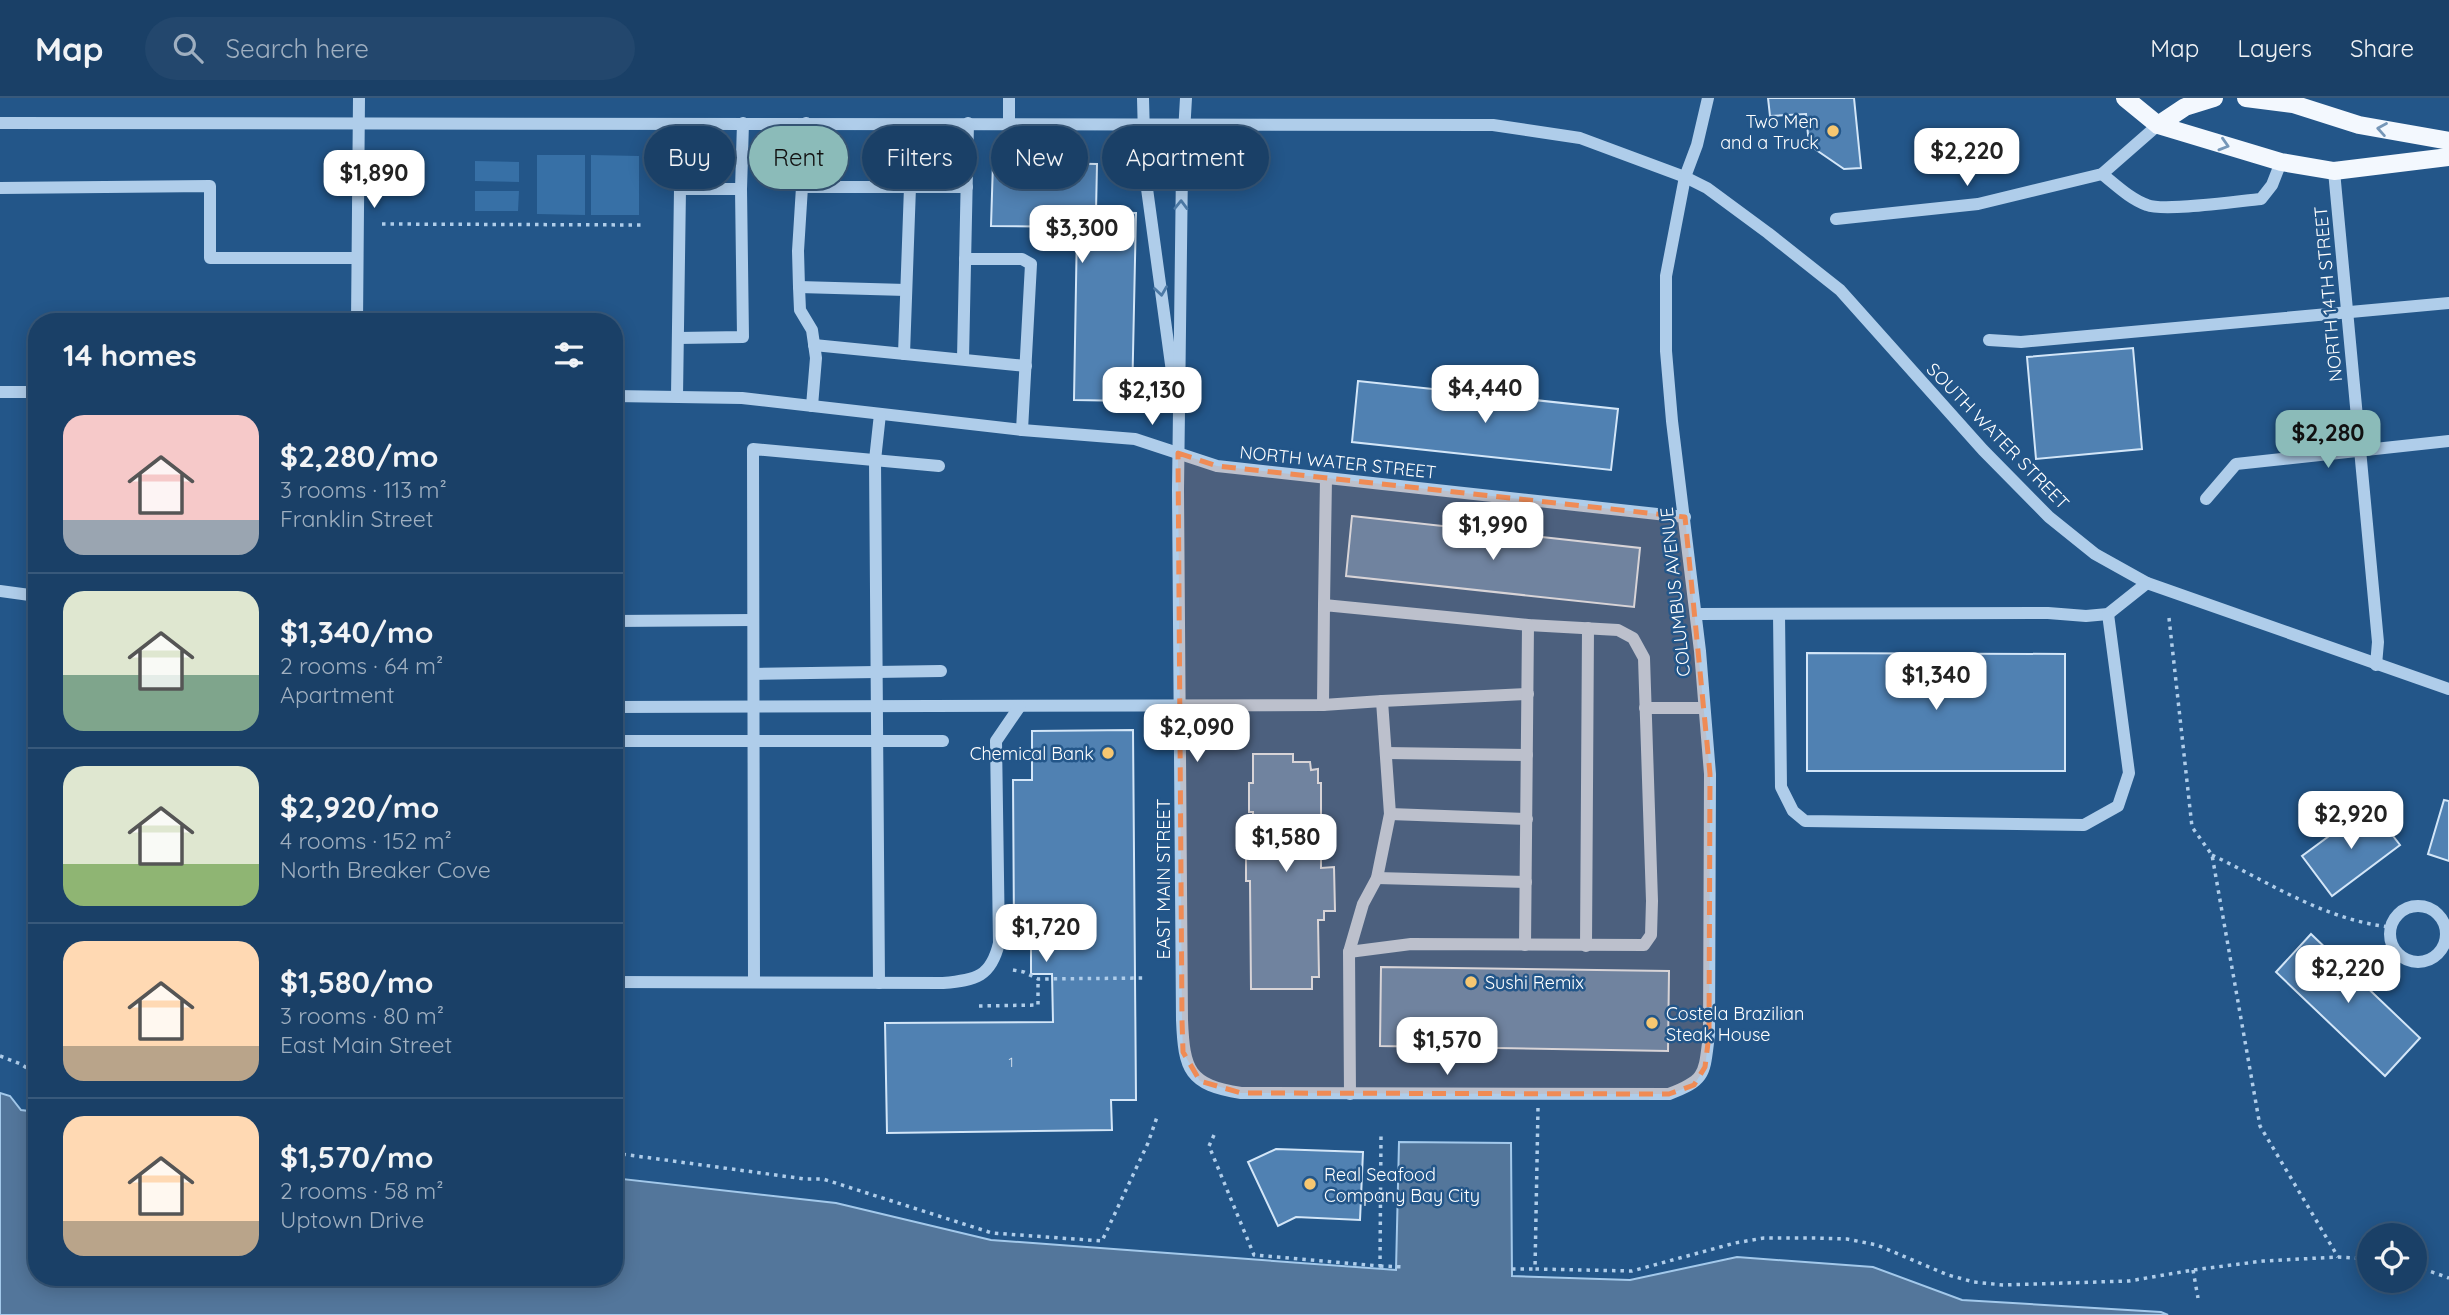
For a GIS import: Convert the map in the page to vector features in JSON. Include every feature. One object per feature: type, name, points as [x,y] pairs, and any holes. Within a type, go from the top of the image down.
[{"type":"main road","points":[[2125,98],[2158,125],[2281,162],[2334,171],[2449,157]]},
{"type":"main road","points":[[2158,125],[2185,107],[2214,98]]},
{"type":"main road","points":[[2246,98],[2288,101],[2359,125],[2449,141]]},
{"type":"street","points":[[357,313],[359,98]]},
{"type":"street","points":[[1009,98],[1009,123]]},
{"type":"street","name":"EAST MAIN STREET","points":[[1143,98],[1145,174],[1178,421]]},
{"type":"street","name":"EAST MAIN STREET","points":[[1186,98],[1186,126]]},
{"type":"street","name":"COLUMBUS AVENUE","points":[[1539,1094],[1669,1094],[1694,1085],[1705,1067],[1709,1035],[1710,774],[1696,614],[1672,421],[1666,351],[1666,276],[1685,177],[1697,145],[1708,98]]},
{"type":"street","name":"SOUTH WATER STREET","points":[[0,123],[1493,125],[1580,138],[1685,177],[1707,188],[1840,290],[1983,450],[2049,517],[2095,554],[2147,583],[2449,690]]},
{"type":"street","points":[[678,338],[743,337],[743,123]]},
{"type":"street","points":[[1836,219],[1978,204],[2102,174],[2158,125]]},
{"type":"street","points":[[2102,174],[2131,197],[2149,206],[2181,206],[2261,199],[2272,185],[2281,162]]},
{"type":"street","name":"NORTH 14TH STREET","points":[[2334,171],[2378,642],[2376,665]]},
{"type":"street","points":[[0,188],[210,186],[210,258],[357,258]]},
{"type":"street","points":[[677,397],[680,189],[741,188]]},
{"type":"street","points":[[802,189],[800,310],[812,330],[816,358],[812,406]]},
{"type":"street","points":[[904,354],[910,189]]},
{"type":"street","points":[[962,359],[967,189]]},
{"type":"street","name":"EAST MAIN STREET","points":[[1182,189],[1178,453],[1183,1052],[1189,1067],[1200,1081],[1218,1090],[1241,1093],[1350,1094]]},
{"type":"street","points":[[965,259],[1022,259],[1031,264],[1022,430]]},
{"type":"street","points":[[799,287],[906,290]]},
{"type":"street","points":[[1989,340],[2021,342],[2449,303]]},
{"type":"street","points":[[814,345],[1026,366]]},
{"type":"street","points":[[0,392],[28,392]]},
{"type":"street","name":"NORTH WATER STREET","points":[[623,396],[741,398],[1022,430],[1135,439],[1217,466],[1685,517]]},
{"type":"street","points":[[879,983],[875,460],[880,414]]},
{"type":"street","points":[[2206,499],[2236,464],[2449,441]]},
{"type":"street","points":[[754,982],[754,449],[939,466]]},
{"type":"street","points":[[1323,705],[1326,478]]},
{"type":"street","points":[[1696,614],[2086,616],[2108,614],[2147,583]]},
{"type":"street","points":[[0,592],[28,595]]},
{"type":"street","points":[[1324,605],[1528,625],[1618,630],[1633,638],[1644,658],[1652,901],[1651,935],[1644,945],[1411,944],[1349,952]]},
{"type":"street","points":[[1779,614],[1781,787],[1793,811],[1805,821],[2084,825],[2118,806],[2129,773],[2108,614]]},
{"type":"street","points":[[623,621],[753,620]]},
{"type":"street","points":[[1525,945],[1528,625]]},
{"type":"street","points":[[1586,946],[1588,628]]},
{"type":"street","points":[[754,674],[941,671]]},
{"type":"street","points":[[623,707],[1323,705],[1528,694]]},
{"type":"street","points":[[1382,701],[1390,814],[1377,878],[1363,904],[1349,952],[1350,1094],[1539,1094]]},
{"type":"street","points":[[623,982],[943,983],[966,981],[983,973],[995,961],[999,943],[996,741],[1020,706]]},
{"type":"street","points":[[1645,709],[1704,708]]},
{"type":"street","points":[[623,741],[943,741]]},
{"type":"street","points":[[1386,753],[1527,755]]},
{"type":"street","points":[[1390,814],[1527,819]]},
{"type":"street","points":[[1377,878],[1526,882]]},
{"type":"street","points":[[2409,906],[2428,907],[2442,919],[2448,938],[2438,954],[2422,962],[2413,961],[2404,958],[2392,946],[2390,927],[2400,911],[2409,906]]},
{"type":"path","points":[[382,225],[645,225]]},
{"type":"path","points":[[2169,618],[2192,827],[2211,855],[2260,1126],[2337,1256]]},
{"type":"path","points":[[2211,855],[2328,914],[2368,925],[2390,927]]},
{"type":"path","points":[[1013,970],[1038,979],[1145,978]]},
{"type":"path","points":[[979,1006],[1038,1005],[1038,979]]},
{"type":"path","points":[[0,1056],[28,1069]]},
{"type":"path","points":[[1535,1269],[1539,1094]]},
{"type":"path","points":[[623,1154],[805,1179],[823,1179],[992,1233],[1102,1241],[1148,1143],[1157,1117]]},
{"type":"path","points":[[1380,1266],[1381,1134]]},
{"type":"path","points":[[1214,1135],[1209,1146],[1254,1255],[1404,1267]]},
{"type":"path","points":[[1513,1269],[1632,1271],[1735,1243],[1764,1238],[1847,1240],[1877,1245],[1948,1275],[1974,1282],[2003,1285],[2129,1281],[2263,1261],[2337,1256],[2357,1258]]},
{"type":"path","points":[[2193,1270],[2197,1298]]},
{"type":"path","points":[[2427,1270],[2449,1278]]},
{"type":"highlighted area","points":[[1178,453],[1217,466],[1685,517],[1710,774],[1709,1035],[1705,1067],[1694,1085],[1669,1094],[1241,1093],[1200,1081],[1183,1052]]},
{"type":"shaded area","points":[[537,155],[585,155],[585,215],[537,214]]},
{"type":"shaded area","points":[[591,155],[639,156],[639,215],[591,215]]},
{"type":"shaded area","points":[[475,161],[519,162],[519,182],[475,181]]},
{"type":"shaded area","points":[[475,191],[519,191],[518,211],[475,211]]},
{"type":"shaded area","points":[[0,1093],[10,1096],[21,1110],[28,1111],[28,1286],[623,1286],[623,1179],[836,1203],[991,1240],[1396,1270],[1399,1142],[1511,1143],[1512,1276],[1630,1280],[1737,1257],[1873,1267],[1962,1300],[2161,1312],[2168,1315],[0,1315]]},
{"type":"building","name":"Two Men and a Truck","points":[[1768,98],[1854,98],[1861,168],[1844,169],[1809,145],[1806,114],[1770,116]]},
{"type":"building","points":[[1088,164],[1097,164],[1096,212],[1136,213],[1132,401],[1074,400],[1077,227],[991,226],[992,189],[1088,189]]},
{"type":"building","points":[[2133,348],[2142,449],[2036,459],[2027,357]]},
{"type":"building","points":[[1358,381],[1618,409],[1611,470],[1352,442]]},
{"type":"building","points":[[1352,516],[1640,548],[1634,607],[1346,576]]},
{"type":"building","points":[[1807,653],[2065,654],[2065,771],[1807,771]]},
{"type":"building","points":[[1133,730],[1136,1100],[1111,1100],[1112,1130],[887,1133],[885,1023],[1053,1022],[1052,974],[1031,974],[1031,930],[1014,930],[1013,780],[1032,780],[1032,731]]},
{"type":"building","points":[[1253,754],[1293,754],[1293,762],[1310,762],[1311,770],[1318,769],[1318,783],[1321,783],[1321,868],[1334,867],[1335,911],[1324,911],[1324,920],[1318,920],[1319,977],[1312,977],[1312,989],[1251,989],[1250,881],[1246,881],[1246,853],[1253,852],[1253,812],[1249,812],[1249,783],[1253,783]]},
{"type":"building","points":[[2444,800],[2449,801],[2449,861],[2428,854]]},
{"type":"building","points":[[2370,806],[2400,845],[2332,896],[2302,856]]},
{"type":"building","points":[[2311,934],[2420,1038],[2385,1076],[2276,972]]},
{"type":"building","points":[[1381,967],[1669,971],[1668,1051],[1380,1046]]},
{"type":"building","points":[[1276,1149],[1363,1152],[1360,1220],[1296,1217],[1278,1226],[1248,1162]]},
{"type":"place","name":"Two Men and a Truck","points":[[1833,131]]},
{"type":"place","name":"Chemical Bank","points":[[1108,753]]},
{"type":"place","name":"Sushi Remix","points":[[1471,982]]},
{"type":"place","name":"Costela Brazilian Steak House","points":[[1652,1023]]},
{"type":"place","name":"Real Seafood Company Bay City","points":[[1310,1184]]}]
